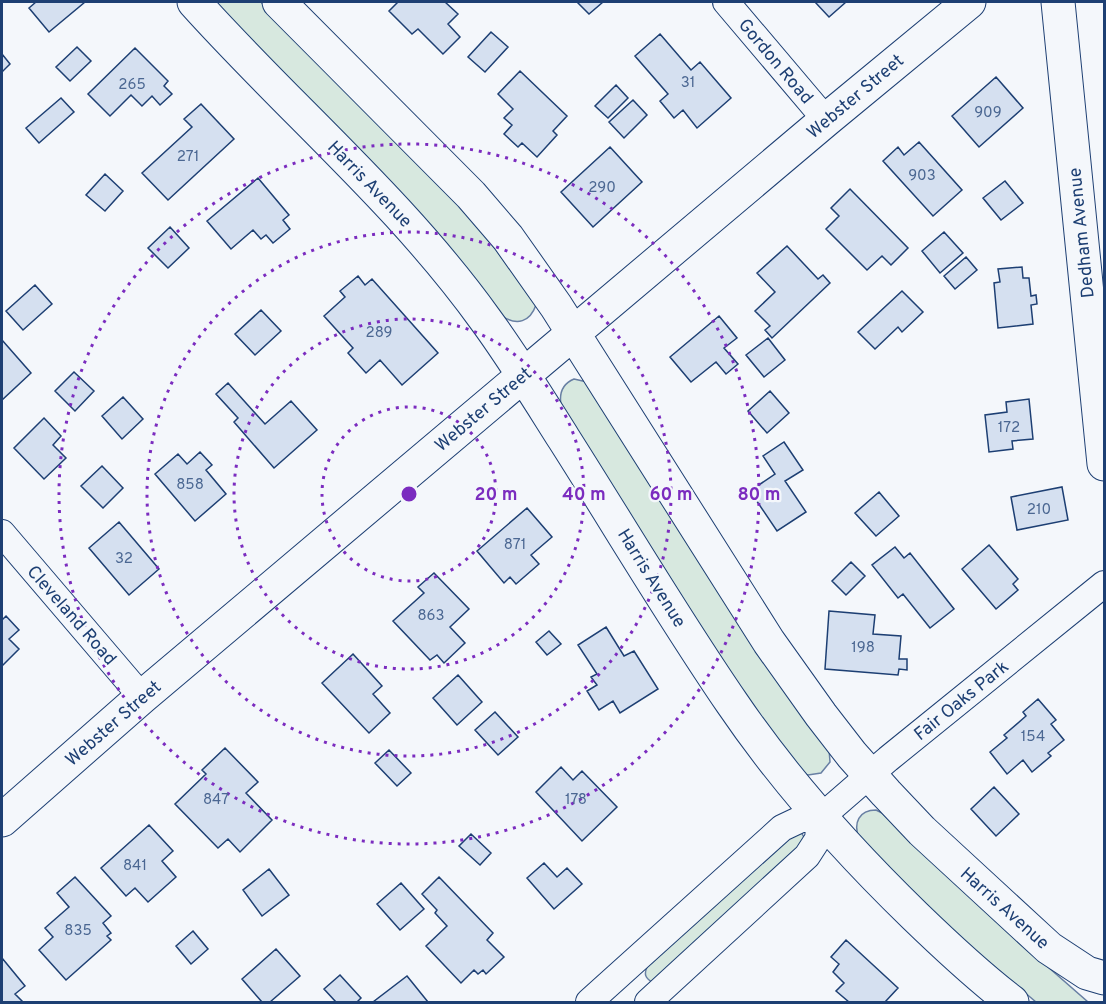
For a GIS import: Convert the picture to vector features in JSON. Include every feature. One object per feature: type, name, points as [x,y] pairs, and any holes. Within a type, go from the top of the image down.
[{"type":"street","name":"Harris Avenue","points":[[194,2],[419,235],[485,319],[524,375],[733,705],[786,777],[847,848],[920,921],[985,981],[1012,1002]]},
{"type":"street","name":"Harris Avenue","points":[[279,2],[490,216],[542,284],[785,666],[869,774],[949,857],[1048,948],[1087,974],[1104,978]]},
{"type":"street","name":"Gordon Road","points":[[726,2],[826,120]]},
{"type":"street","name":"Webster Street","points":[[2,820],[141,697],[969,2]]},
{"type":"street","name":"Dedham Avenue","points":[[1058,2],[1104,464]]},
{"type":"street","name":"Cleveland Road","points":[[2,533],[141,697]]},
{"type":"street","name":"Fair Oaks Park","points":[[820,818],[869,774],[1104,584]]},
{"type":"street","points":[[589,1002],[621,976],[782,828],[801,819],[820,818],[818,839],[807,856],[648,1002]]},
{"type":"street","points":[[621,976],[643,1002]]},
{"type":"shaded area","points":[[213,2],[261,2],[481,229],[536,305],[527,319],[513,321],[502,316]]},
{"type":"shaded area","points":[[574,379],[587,382],[829,749],[830,762],[821,773],[808,775],[802,773],[733,678],[561,405],[562,389]]},
{"type":"shaded area","points":[[876,810],[882,813],[1009,933],[1088,1002],[1036,1002],[959,937],[859,838],[857,823],[859,818],[865,812]]},
{"type":"shaded area","points":[[800,830],[806,841],[652,982],[648,979],[645,974],[647,967],[793,832]]},
{"type":"building","points":[[36,2],[85,2],[49,32],[29,8]]},
{"type":"building","points":[[398,2],[445,2],[458,14],[448,24],[460,37],[443,54],[418,29],[412,34],[389,11]]},
{"type":"building","points":[[577,2],[603,2],[589,14]]},
{"type":"building","points":[[815,2],[846,2],[829,17]]},
{"type":"building","points":[[491,32],[508,47],[485,72],[468,57]]},
{"type":"building","points":[[660,34],[691,70],[700,62],[731,98],[697,128],[683,110],[674,118],[660,101],[668,94],[635,56]]},
{"type":"building","points":[[77,47],[91,61],[70,81],[56,67]]},
{"type":"building","points":[[135,48],[168,81],[164,86],[172,94],[160,105],[152,96],[142,106],[131,95],[110,116],[88,94]]},
{"type":"building","points":[[2,54],[10,64],[2,72]]},
{"type":"building","points":[[520,71],[567,116],[553,131],[557,135],[537,157],[522,143],[518,147],[504,134],[512,125],[504,118],[513,109],[498,94]]},
{"type":"building","points":[[996,77],[1023,108],[979,147],[952,116]]},
{"type":"building","points":[[616,85],[628,98],[608,118],[595,106]]},
{"type":"building","points":[[61,98],[74,112],[39,143],[26,128]]},
{"type":"building","points":[[633,100],[647,115],[624,138],[609,122]]},
{"type":"building","points":[[201,104],[234,139],[168,200],[142,173],[192,127],[184,119]]},
{"type":"building","points":[[919,142],[962,190],[933,216],[883,161],[898,147],[904,155]]},
{"type":"building","points":[[610,147],[642,182],[593,227],[561,192]]},
{"type":"building","points":[[105,174],[123,191],[105,211],[86,195]]},
{"type":"building","points":[[258,178],[289,215],[283,220],[290,229],[273,243],[266,235],[261,239],[253,230],[231,249],[207,221]]},
{"type":"building","points":[[1005,181],[1023,203],[1001,220],[983,198]]},
{"type":"building","points":[[850,189],[908,248],[891,265],[882,256],[867,270],[826,229],[839,216],[831,208]]},
{"type":"building","points":[[170,227],[189,248],[168,268],[148,248]]},
{"type":"building","points":[[944,232],[963,253],[940,273],[922,251]]},
{"type":"building","points":[[787,246],[818,279],[823,275],[830,283],[772,338],[765,330],[770,326],[755,311],[775,292],[757,273]]},
{"type":"building","points":[[966,257],[977,270],[955,289],[944,276]]},
{"type":"building","points":[[1022,267],[1023,278],[1029,278],[1031,296],[1036,295],[1037,304],[1031,305],[1033,324],[998,328],[994,283],[1000,282],[998,269]]},
{"type":"building","points":[[358,276],[365,285],[372,279],[438,353],[402,385],[380,360],[366,373],[348,353],[353,348],[324,316],[345,297],[340,291]]},
{"type":"building","points":[[35,285],[52,304],[23,330],[6,311]]},
{"type":"building","points":[[902,291],[923,312],[902,332],[898,327],[875,349],[858,332]]},
{"type":"building","points":[[261,310],[281,331],[255,355],[235,334]]},
{"type":"building","points":[[719,316],[737,338],[724,348],[738,364],[726,374],[716,362],[691,382],[670,357]]},
{"type":"building","points":[[768,338],[785,360],[764,377],[746,355]]},
{"type":"building","points":[[2,340],[31,373],[2,400]]},
{"type":"building","points":[[74,372],[94,391],[75,411],[55,391]]},
{"type":"building","points":[[228,383],[265,424],[291,401],[317,430],[274,468],[234,422],[238,418],[216,394]]},
{"type":"building","points":[[770,391],[789,413],[767,433],[748,411]]},
{"type":"building","points":[[123,397],[143,419],[122,439],[102,416]]},
{"type":"building","points":[[1029,399],[1033,439],[1012,441],[1013,449],[989,452],[985,415],[1007,412],[1006,402]]},
{"type":"building","points":[[44,418],[61,436],[53,445],[66,458],[44,479],[14,448]]},
{"type":"building","points":[[784,442],[803,470],[785,481],[806,512],[777,531],[750,491],[775,474],[763,456]]},
{"type":"building","points":[[200,452],[212,465],[206,470],[226,494],[195,521],[155,474],[178,454],[187,464]]},
{"type":"building","points":[[102,466],[123,488],[103,508],[81,486]]},
{"type":"building","points":[[1062,487],[1068,520],[1017,530],[1011,497]]},
{"type":"building","points":[[879,492],[899,516],[876,536],[855,513]]},
{"type":"building","points":[[527,508],[552,537],[531,555],[539,564],[516,584],[510,577],[504,583],[477,551]]},
{"type":"building","points":[[119,522],[159,569],[129,595],[89,548]]},
{"type":"building","points":[[989,545],[1018,579],[1013,584],[1018,590],[996,609],[962,569]]},
{"type":"building","points":[[895,547],[904,558],[910,553],[954,609],[930,628],[903,594],[898,598],[872,565]]},
{"type":"building","points":[[851,562],[865,576],[846,595],[832,581]]},
{"type":"building","points":[[434,573],[469,609],[450,627],[465,643],[444,663],[437,655],[430,660],[393,621],[424,593],[418,587]]},
{"type":"building","points":[[829,611],[875,615],[873,634],[901,636],[899,659],[907,659],[907,670],[899,669],[898,675],[825,669]]},
{"type":"building","points":[[6,616],[19,630],[9,639],[19,649],[2,666],[2,620]]},
{"type":"building","points":[[606,627],[624,656],[634,651],[658,689],[620,713],[613,701],[599,710],[587,691],[597,685],[591,677],[597,674],[578,645]]},
{"type":"building","points":[[549,631],[561,644],[547,655],[536,642]]},
{"type":"building","points":[[353,654],[382,686],[373,694],[390,713],[369,733],[322,683]]},
{"type":"building","points":[[458,675],[482,702],[457,725],[433,698]]},
{"type":"building","points":[[1038,699],[1056,720],[1051,724],[1064,740],[1048,753],[1051,756],[1032,772],[1023,760],[1007,774],[990,752],[1007,738],[1004,735],[1026,716],[1023,712]]},
{"type":"building","points":[[495,712],[518,737],[498,755],[475,730]]},
{"type":"building","points":[[225,748],[258,782],[246,793],[272,820],[240,852],[228,839],[218,848],[175,804],[206,774],[202,770]]},
{"type":"building","points":[[389,750],[411,773],[397,786],[375,763]]},
{"type":"building","points":[[561,767],[573,780],[582,771],[617,807],[582,841],[536,792]]},
{"type":"building","points":[[994,787],[1019,814],[996,836],[971,809]]},
{"type":"building","points":[[149,825],[173,851],[162,861],[176,877],[148,902],[135,888],[126,896],[101,868]]},
{"type":"building","points":[[471,834],[491,853],[480,865],[459,846]]},
{"type":"building","points":[[544,863],[557,877],[567,868],[582,884],[554,909],[527,878]]},
{"type":"building","points":[[269,869],[289,895],[262,916],[243,890]]},
{"type":"building","points":[[75,877],[111,916],[103,923],[111,933],[107,936],[111,940],[66,980],[39,950],[53,937],[45,928],[69,907],[57,893]]},
{"type":"building","points":[[439,877],[493,933],[487,940],[504,957],[486,974],[483,970],[478,974],[474,970],[461,983],[426,946],[447,926],[435,913],[437,910],[422,894]]},
{"type":"building","points":[[401,883],[424,909],[400,930],[377,904]]},
{"type":"building","points":[[193,931],[208,949],[191,964],[176,946]]},
{"type":"building","points":[[846,940],[898,988],[885,1002],[849,1002],[836,991],[844,983],[833,972],[839,964],[831,957]]},
{"type":"building","points":[[276,949],[300,976],[270,1002],[262,1002],[242,979]]},
{"type":"building","points":[[2,958],[25,986],[15,994],[23,1002],[2,1002]]},
{"type":"building","points":[[340,975],[361,998],[357,1002],[336,1002],[324,989]]},
{"type":"building","points":[[407,976],[428,1002],[373,1002]]}]
